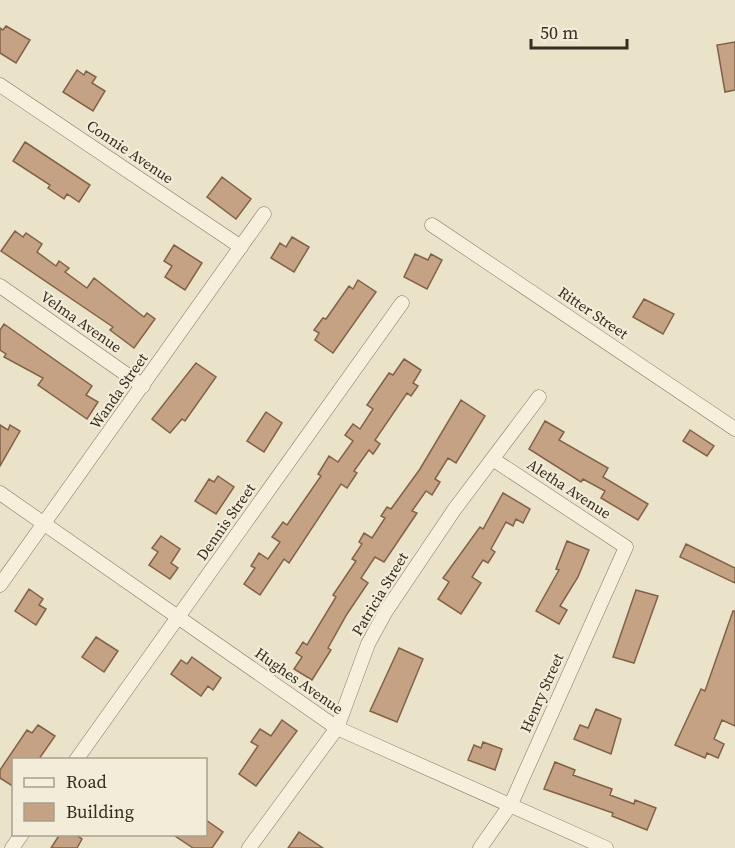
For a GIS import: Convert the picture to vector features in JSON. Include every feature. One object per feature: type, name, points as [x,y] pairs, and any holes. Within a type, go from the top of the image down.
[{"type":"street","name":"Connie Avenue","points":[[0,85],[241,247]]},
{"type":"street","name":"Wanda Street","points":[[0,585],[264,214]]},
{"type":"street","name":"Ritter Street","points":[[432,225],[735,429]]},
{"type":"street","name":"Velma Avenue","points":[[0,286],[143,386]]},
{"type":"street","name":"Dennis Street","points":[[77,758],[402,303]]},
{"type":"street","name":"Patricia Street","points":[[249,848],[337,728],[368,644],[386,611],[454,510],[494,460],[538,397]]},
{"type":"street","name":"Aletha Avenue","points":[[494,460],[626,547]]},
{"type":"street","name":"Hughes Avenue","points":[[0,493],[337,728],[606,848]]},
{"type":"street","name":"Henry Street","points":[[480,848],[511,804],[626,547]]},
{"type":"building","points":[[6,26],[30,40],[16,63],[0,53],[0,28],[3,30]]},
{"type":"building","points":[[735,42],[735,90],[725,92],[717,45]]},
{"type":"building","points":[[77,70],[84,75],[86,71],[96,77],[92,83],[105,91],[93,111],[63,92]]},
{"type":"building","points":[[25,142],[90,185],[79,202],[67,194],[64,199],[48,188],[50,185],[13,161]]},
{"type":"building","points":[[222,177],[251,199],[236,219],[207,197]]},
{"type":"building","points":[[15,231],[23,237],[26,233],[42,244],[37,252],[56,266],[59,261],[69,268],[65,272],[87,288],[94,278],[144,317],[147,313],[155,319],[134,348],[110,330],[113,327],[1,251]]},
{"type":"building","points":[[292,237],[309,247],[294,272],[271,258],[280,243],[286,247]]},
{"type":"building","points":[[174,245],[202,263],[185,290],[165,277],[172,266],[164,261]]},
{"type":"building","points":[[415,254],[428,260],[431,254],[442,260],[427,289],[404,277]]},
{"type":"building","points":[[358,280],[376,292],[333,353],[315,340],[319,333],[314,330],[323,318],[326,319],[349,286],[353,289]]},
{"type":"building","points":[[644,299],[674,314],[663,334],[633,317]]},
{"type":"building","points":[[4,324],[92,386],[86,395],[98,402],[87,419],[38,385],[43,378],[4,357],[6,354],[0,350],[0,330]]},
{"type":"building","points":[[404,359],[421,370],[413,383],[418,386],[411,396],[407,393],[375,440],[380,444],[373,454],[369,450],[354,471],[357,473],[347,488],[341,484],[289,563],[284,559],[260,595],[244,584],[255,568],[251,566],[259,553],[268,559],[280,542],[272,537],[283,522],[287,525],[321,476],[318,474],[329,456],[338,462],[353,441],[345,435],[353,424],[360,429],[373,409],[367,405],[389,373],[393,375]]},
{"type":"building","points":[[196,363],[216,377],[185,421],[182,419],[170,433],[152,419]]},
{"type":"building","points":[[461,400],[485,416],[456,463],[448,458],[435,479],[440,482],[432,495],[426,491],[412,511],[417,513],[384,562],[375,557],[361,578],[368,583],[347,614],[328,648],[331,650],[312,680],[294,669],[302,657],[296,653],[303,642],[307,645],[336,597],[333,595],[356,561],[352,559],[362,544],[359,542],[364,533],[372,538],[385,518],[381,516],[387,507],[391,509],[420,469]]},
{"type":"building","points":[[266,412],[282,423],[264,452],[247,441]]},
{"type":"building","points":[[545,421],[564,432],[559,440],[608,468],[603,477],[648,504],[638,520],[601,498],[605,491],[583,479],[581,482],[529,449]]},
{"type":"building","points":[[0,425],[8,430],[10,425],[20,431],[0,466]]},
{"type":"building","points":[[690,430],[714,446],[707,456],[683,441]]},
{"type":"building","points":[[218,476],[234,487],[216,514],[195,501],[209,479],[214,482]]},
{"type":"building","points":[[503,493],[530,509],[523,523],[516,519],[513,526],[506,522],[491,549],[495,552],[488,563],[483,560],[472,577],[481,583],[461,614],[438,599],[449,582],[443,578],[480,527],[483,529]]},
{"type":"building","points":[[161,536],[180,549],[171,563],[178,568],[170,579],[149,565],[158,552],[152,548]]},
{"type":"building","points":[[567,541],[589,550],[578,577],[560,606],[567,610],[559,624],[536,611],[559,570],[556,569]]},
{"type":"building","points":[[686,544],[735,568],[735,583],[680,557]]},
{"type":"building","points":[[29,589],[43,599],[39,605],[46,609],[36,625],[15,611]]},
{"type":"building","points":[[636,590],[658,596],[634,663],[613,657]]},
{"type":"building","points":[[733,611],[735,611],[735,726],[722,720],[714,739],[724,744],[718,758],[707,753],[705,758],[675,745],[701,689],[705,691]]},
{"type":"building","points":[[96,637],[118,651],[104,672],[82,657]]},
{"type":"building","points":[[399,648],[423,659],[397,722],[370,711]]},
{"type":"building","points":[[192,657],[221,678],[213,690],[208,686],[201,696],[171,674],[181,660],[187,664]]},
{"type":"building","points":[[596,709],[621,719],[611,754],[574,739],[580,725],[588,728]]},
{"type":"building","points":[[282,720],[297,731],[256,786],[239,774],[258,746],[251,742],[260,729],[271,736]]},
{"type":"building","points":[[38,725],[55,736],[40,758],[12,758],[12,786],[0,778],[0,770],[27,730],[32,733]]},
{"type":"building","points":[[483,742],[502,749],[495,770],[468,760],[474,745],[481,748]]},
{"type":"building","points":[[555,762],[575,770],[573,775],[612,789],[610,795],[634,804],[635,800],[656,808],[647,830],[612,816],[613,813],[544,789]]},
{"type":"building","points":[[207,821],[223,832],[212,848],[193,848],[175,836],[207,836]]},
{"type":"building","points":[[299,832],[323,848],[288,848]]},
{"type":"building","points":[[59,836],[78,836],[82,839],[77,848],[51,848]]}]
